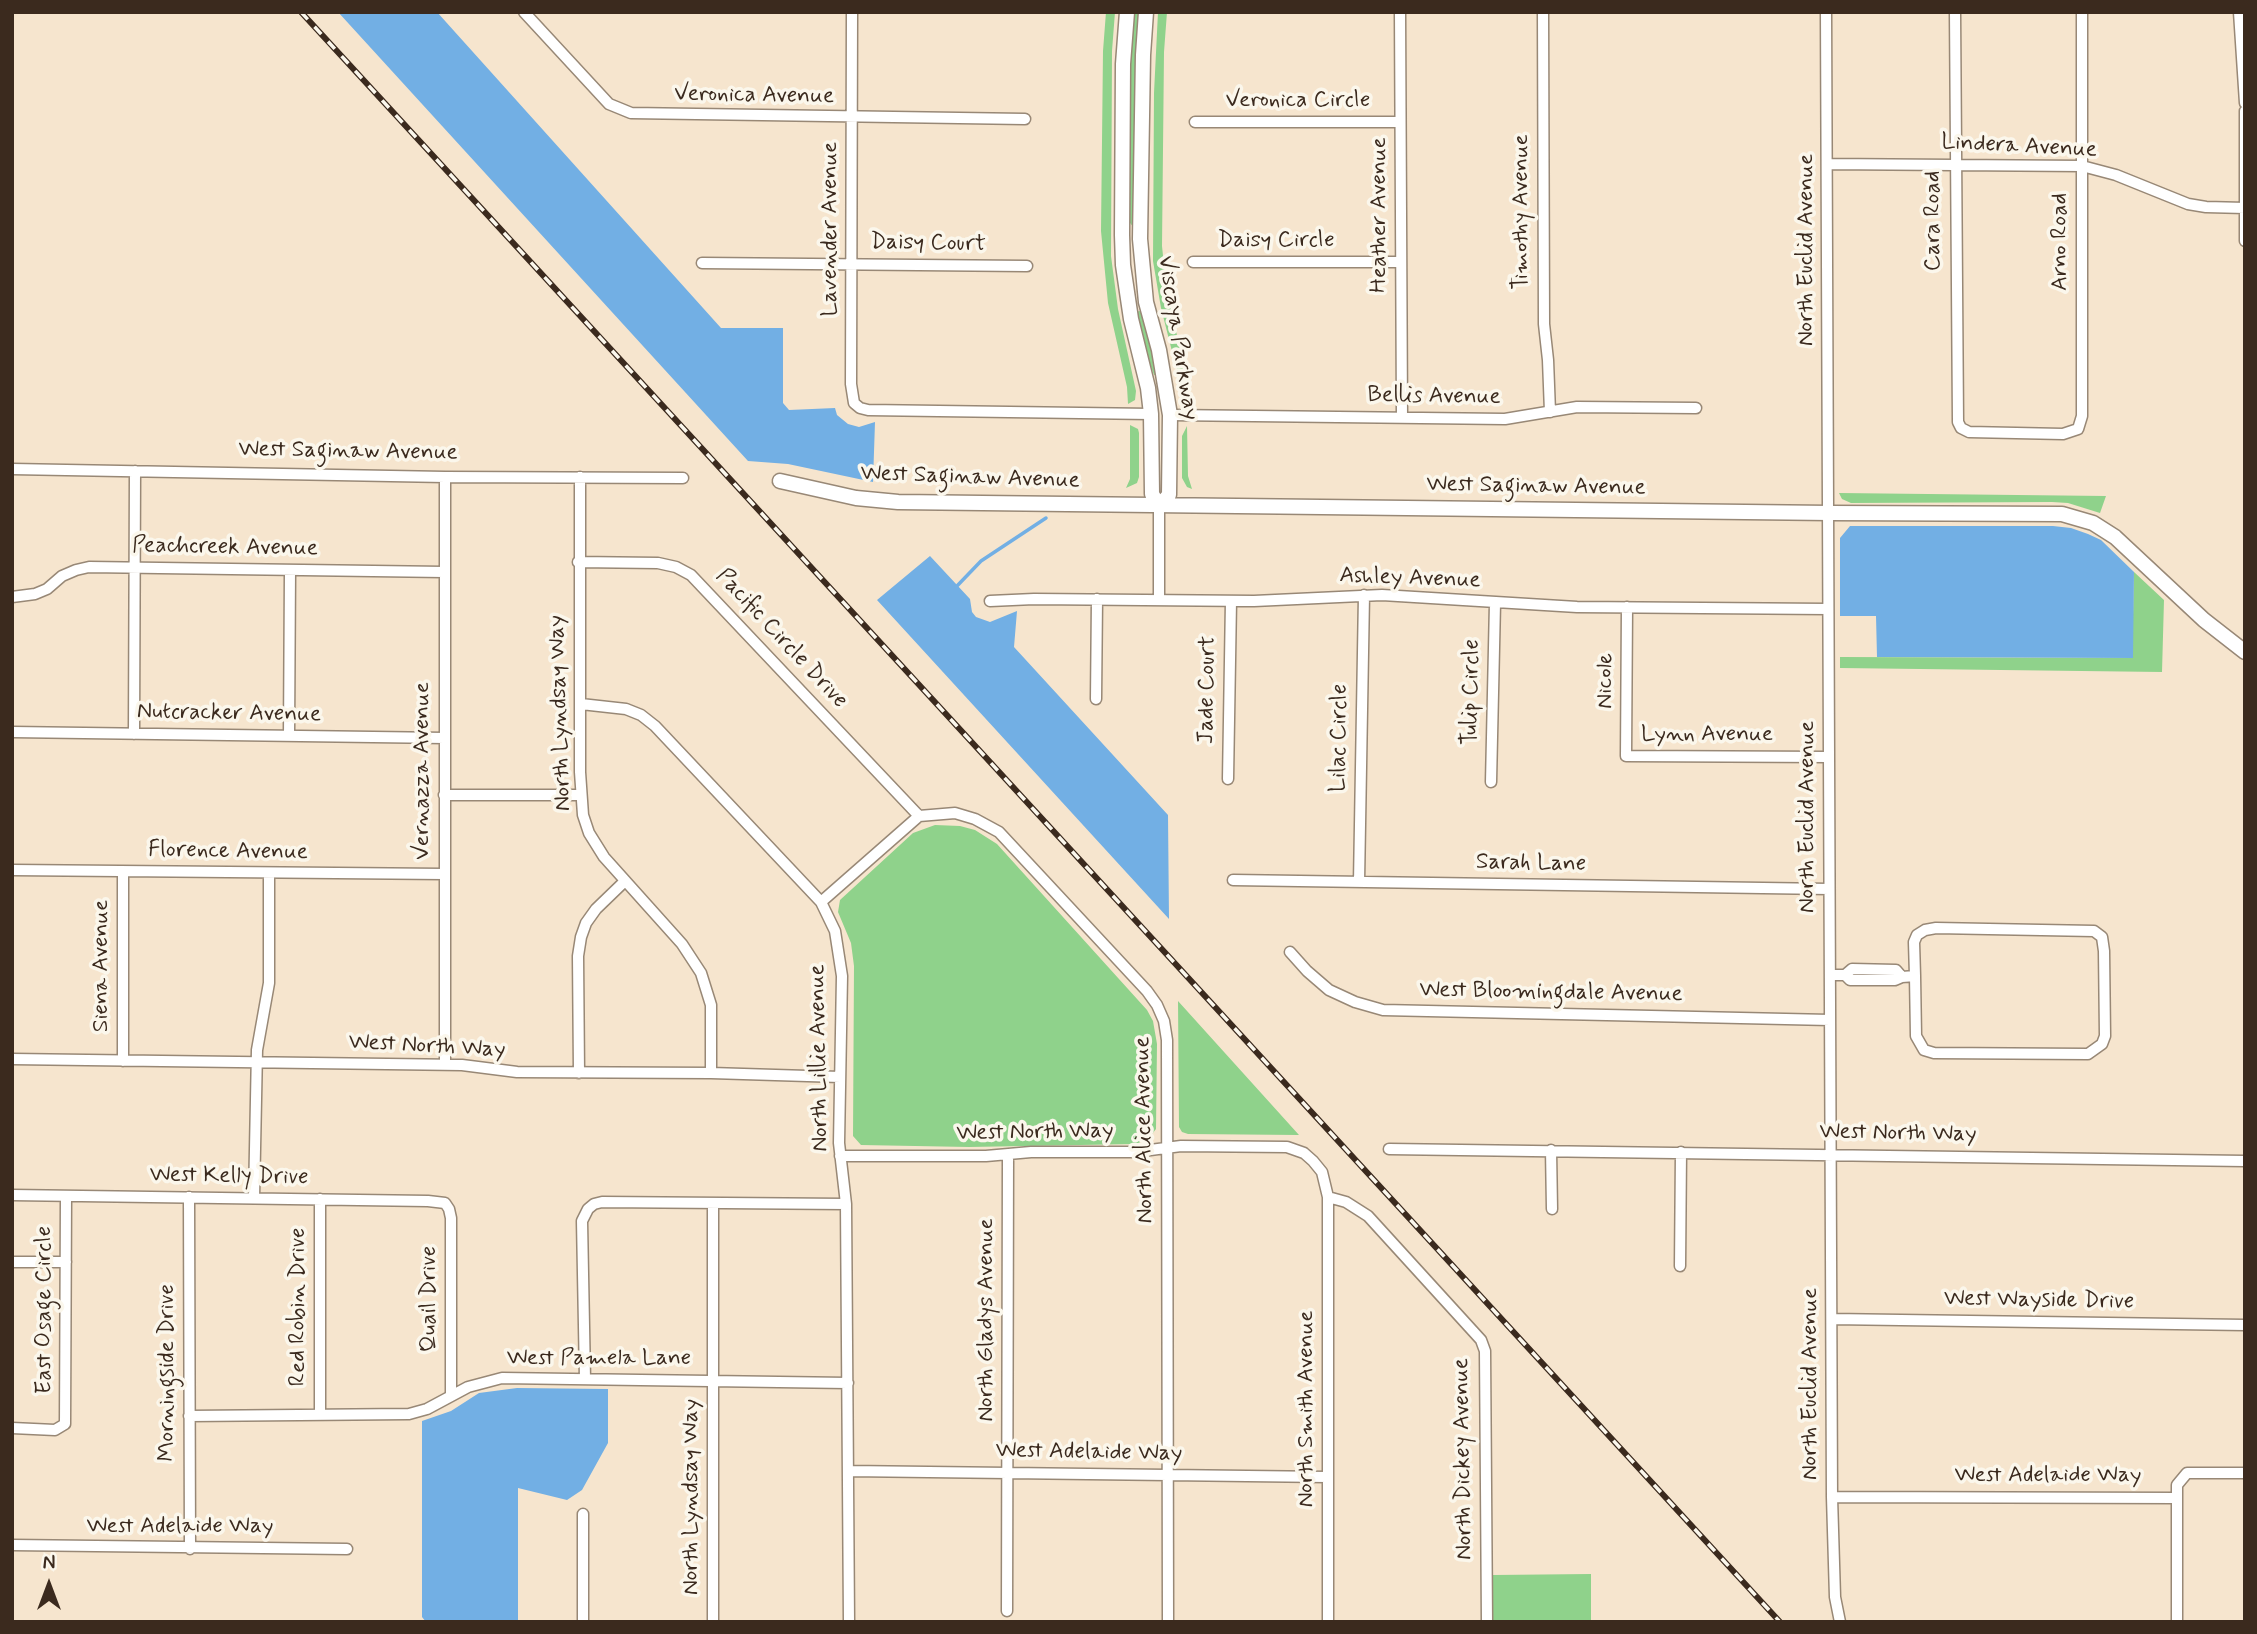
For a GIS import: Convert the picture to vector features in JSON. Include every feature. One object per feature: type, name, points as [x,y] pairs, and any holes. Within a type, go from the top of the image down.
[{"type":"street","name":"Veronica Avenue","points":[[524,12],[609,104],[618,110],[644,115],[1025,120]]},
{"type":"street","name":"Lavender Avenue","points":[[852,12],[851,384],[854,403],[868,410],[1152,414]]},
{"type":"street","name":"Viscaya Parkway","points":[[1127,12],[1122,235],[1126,289],[1152,414],[1152,494],[1159,506],[1168,495],[1170,415],[1146,302],[1140,239],[1146,12]]},
{"type":"street","name":"Heather Avenue","points":[[1400,12],[1402,418]]},
{"type":"street","name":"Timothy Avenue","points":[[1543,12],[1544,324],[1550,412]]},
{"type":"street","name":"North Euclid Avenue","points":[[1826,12],[1832,1497],[1835,1597],[1840,1622]]},
{"type":"street","name":"Cara Road","points":[[1955,12],[1957,415],[1961,428],[1969,432],[2063,434],[2078,429]]},
{"type":"street","name":"Arno Road","points":[[2078,429],[2082,416],[2082,12]]},
{"type":"street","points":[[2239,12],[2245,103]]},
{"type":"street","points":[[2245,111],[2245,241]]},
{"type":"street","name":"Veronica Circle","points":[[1195,122],[1400,122]]},
{"type":"street","name":"Lindera Avenue","points":[[1827,164],[2082,166],[2116,174],[2188,204],[2244,208]]},
{"type":"street","points":[[1122,235],[1132,241],[1138,291],[1146,302]]},
{"type":"street","name":"Daisy Circle","points":[[1193,262],[1401,262]]},
{"type":"street","name":"Daisy Court","points":[[702,263],[1027,266]]},
{"type":"street","name":"Bellis Avenue","points":[[1170,415],[1505,419],[1592,407],[1696,408]]},
{"type":"street","name":"West Saginaw Avenue","points":[[12,469],[445,477],[683,478]]},
{"type":"street","points":[[134,734],[135,471]]},
{"type":"street","name":"Vernazza Avenue","points":[[445,477],[446,1065]]},
{"type":"street","name":"North Lyndsay Way","points":[[580,477],[581,795],[589,833],[604,857],[682,944],[701,973],[711,1005],[711,1073]]},
{"type":"street","name":"West Saginaw Avenue","points":[[780,481],[877,501],[2062,514],[2080,518],[2115,537],[2204,620],[2245,652]]},
{"type":"street","points":[[1159,506],[1159,600]]},
{"type":"street","name":"Pacific Circle Drive","points":[[579,562],[658,563],[676,567],[691,575],[919,817]]},
{"type":"street","name":"Peachcreek Avenue","points":[[12,597],[35,594],[47,589],[62,576],[89,567],[444,572]]},
{"type":"street","points":[[289,736],[290,571]]},
{"type":"street","name":"Ashley Avenue","points":[[990,601],[1231,601],[1364,595],[1627,607],[1828,609]]},
{"type":"street","name":"Lilac Circle","points":[[1359,882],[1364,595]]},
{"type":"street","points":[[1096,699],[1097,599]]},
{"type":"street","name":"Jade Court","points":[[1228,779],[1231,601]]},
{"type":"street","name":"Tulip Circle","points":[[1491,782],[1495,603]]},
{"type":"street","name":"Nicole","points":[[1626,756],[1627,607]]},
{"type":"street","name":"North Lillie Avenue","points":[[581,704],[626,709],[655,726],[821,902],[835,931],[840,958],[840,1156],[846,1204],[849,1622]]},
{"type":"street","name":"Nutcracker Avenue","points":[[12,732],[445,738]]},
{"type":"street","name":"Lynn Avenue","points":[[1626,756],[1829,757]]},
{"type":"street","points":[[444,795],[581,795]]},
{"type":"street","name":"North Alice Avenue","points":[[919,817],[956,813],[975,819],[999,832],[1147,991],[1164,1021],[1167,1040],[1168,1147],[1168,1622]]},
{"type":"street","points":[[821,902],[919,817]]},
{"type":"street","name":"Florence Avenue","points":[[12,870],[444,874]]},
{"type":"street","name":"Siena Avenue","points":[[122,1061],[123,872]]},
{"type":"street","points":[[254,1198],[258,1036],[269,983],[269,873]]},
{"type":"street","name":"Sarah Lane","points":[[1233,880],[1829,889]]},
{"type":"street","points":[[579,1073],[580,937],[596,909],[625,881]]},
{"type":"street","points":[[1925,930],[2094,931],[2102,937],[2104,951],[2105,1036],[2102,1044],[2088,1054],[1934,1053],[1924,1050],[1916,1036],[1915,976],[1914,942],[1917,935],[1925,930]]},
{"type":"street","name":"West Bloomingdale Avenue","points":[[1290,952],[1329,990],[1355,1002],[1383,1010],[1830,1020]]},
{"type":"street","points":[[1830,975],[1845,975],[1850,980],[1895,980],[1915,976]]},
{"type":"street","name":"West North Way","points":[[12,1059],[446,1065],[517,1072],[840,1077]]},
{"type":"street","name":"West North Way","points":[[840,1156],[1135,1152],[1168,1147],[1295,1148],[1304,1153],[1322,1172],[1328,1197]]},
{"type":"street","name":"West North Way","points":[[1389,1149],[2245,1161]]},
{"type":"street","points":[[1551,1150],[1552,1209]]},
{"type":"street","points":[[1680,1266],[1681,1152]]},
{"type":"street","name":"North Gladys Avenue","points":[[1006,1611],[1008,1155]]},
{"type":"street","name":"West Kelly Drive","points":[[12,1195],[445,1203]]},
{"type":"street","name":"East Osage Circle","points":[[12,1428],[55,1430],[65,1424],[66,1196]]},
{"type":"street","name":"North Smith Avenue","points":[[1328,1197],[1328,1622]]},
{"type":"street","name":"North Dickey Avenue","points":[[1328,1197],[1346,1202],[1368,1216],[1481,1340],[1485,1351],[1487,1622]]},
{"type":"street","name":"Morningside Drive","points":[[189,1198],[190,1549]]},
{"type":"street","name":"Red Robin Drive","points":[[320,1199],[320,1415]]},
{"type":"street","points":[[584,1379],[582,1221],[588,1209],[602,1202],[846,1204]]},
{"type":"street","name":"Quail Drive","points":[[445,1203],[451,1218],[451,1396]]},
{"type":"street","name":"North Lyndsay Way","points":[[713,1204],[713,1622]]},
{"type":"street","points":[[12,1262],[66,1262]]},
{"type":"street","name":"West Wayside Drive","points":[[1832,1319],[2245,1325]]},
{"type":"street","name":"West Pamela Lane","points":[[189,1416],[409,1414],[427,1409],[468,1387],[502,1378],[848,1383]]},
{"type":"street","name":"West Adelaide Way","points":[[849,1471],[1327,1477]]},
{"type":"street","points":[[2177,1622],[2177,1485],[2187,1473],[2245,1473]]},
{"type":"street","name":"West Adelaide Way","points":[[1832,1497],[2177,1498]]},
{"type":"street","points":[[583,1514],[583,1622]]},
{"type":"street","name":"West Adelaide Way","points":[[12,1545],[347,1549]]},
{"type":"green space","points":[[1106,12],[1115,12],[1112,51],[1111,256],[1118,309],[1136,391],[1135,400],[1128,404],[1127,387],[1108,303],[1101,231],[1103,51]]},
{"type":"green space","points":[[1132,12],[1141,12],[1134,228],[1127,219],[1128,53]]},
{"type":"green space","points":[[1158,12],[1167,12],[1164,52],[1162,246],[1166,285],[1186,377],[1187,404],[1181,402],[1177,371],[1161,308],[1153,261],[1154,93]]},
{"type":"green space","points":[[1140,311],[1148,329],[1160,374],[1154,375],[1144,347],[1135,312]]},
{"type":"green space","points":[[1130,425],[1138,429],[1139,433],[1139,477],[1137,483],[1126,488],[1130,479]]},
{"type":"green space","points":[[1187,426],[1188,476],[1192,489],[1187,487],[1182,478],[1182,436]]},
{"type":"green space","points":[[1839,493],[2106,496],[2100,513],[2068,503],[2052,502],[1851,503],[1842,499]]},
{"type":"green space","points":[[2134,572],[2164,600],[2162,672],[1840,668],[1840,657],[2132,658]]},
{"type":"green space","points":[[935,825],[960,826],[975,830],[997,844],[1147,1010],[1153,1021],[1157,1044],[1156,1129],[1149,1138],[1136,1144],[969,1147],[861,1145],[853,1136],[854,966],[851,943],[838,912],[840,900],[913,833]]},
{"type":"green space","points":[[1178,1001],[1299,1135],[1182,1132],[1179,1127]]},
{"type":"green space","points":[[1591,1574],[1591,1622],[1493,1622],[1493,1575]]},
{"type":"water","points":[[338,12],[437,12],[721,328],[783,328],[783,403],[789,410],[835,408],[837,415],[848,424],[859,427],[875,422],[873,482],[788,464],[748,461]]},
{"type":"water","points":[[1850,526],[2053,526],[2071,528],[2101,540],[2134,572],[2133,658],[1877,657],[1876,616],[1840,616],[1840,538]]},
{"type":"water","points":[[930,556],[970,599],[972,612],[976,617],[990,622],[1017,611],[1014,647],[1168,815],[1169,919],[877,600]]},
{"type":"water","points":[[517,1388],[608,1389],[608,1443],[582,1490],[567,1500],[518,1488],[518,1622],[426,1622],[422,1617],[422,1421],[451,1411],[479,1393]]},
{"type":"waterway","points":[[956,587],[981,561],[1046,518]]},
{"type":"railway","points":[[301,12],[1780,1622]]}]
